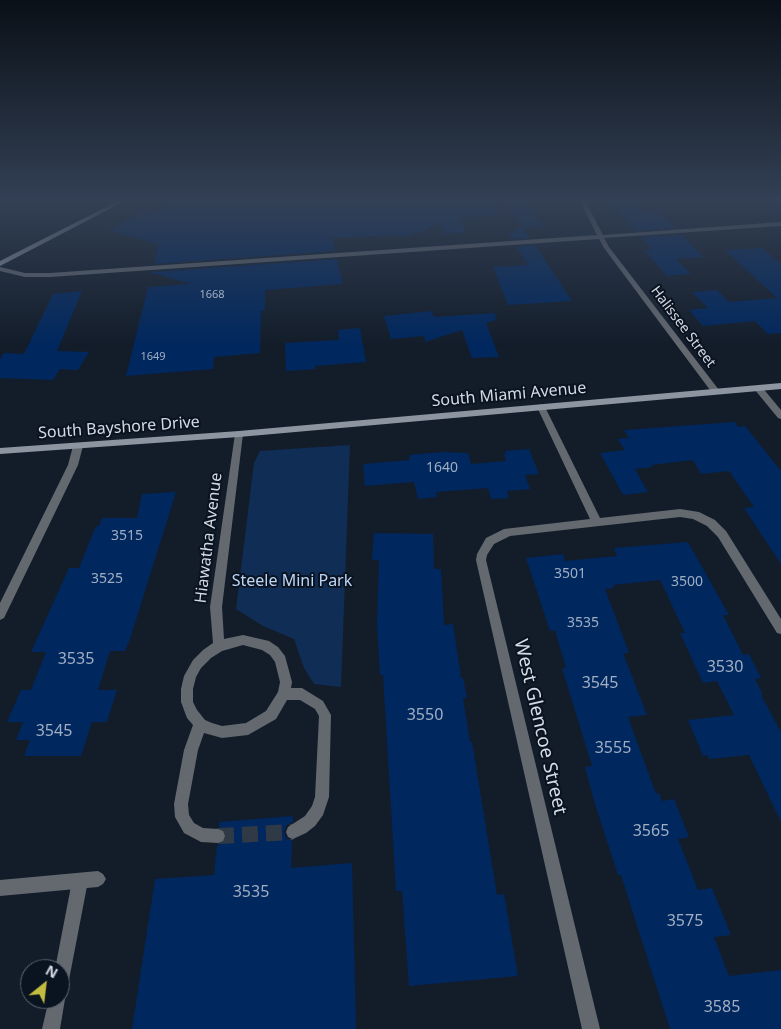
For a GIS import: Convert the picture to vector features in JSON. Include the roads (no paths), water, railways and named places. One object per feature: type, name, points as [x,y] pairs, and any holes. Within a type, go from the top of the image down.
[{"type":"main road","points":[[0,264],[27,250]]},
{"type":"main road","name":"South Miami Avenue","points":[[240,434],[781,386]]},
{"type":"main road","name":"South Bayshore Drive","points":[[0,451],[240,434]]},
{"type":"street","points":[[0,269],[25,275],[50,275],[402,250]]},
{"type":"street","name":"Halissee Street","points":[[609,250],[618,265],[716,392]]},
{"type":"street","points":[[758,388],[781,416]]},
{"type":"street","points":[[542,407],[597,523]]},
{"type":"street","name":"Hiawatha Avenue","points":[[219,646],[216,607],[240,434]]},
{"type":"street","points":[[0,616],[73,465],[78,446]]},
{"type":"street","name":"West Glencoe Street","points":[[591,1029],[481,560],[482,554],[490,542],[508,532],[680,513],[695,515],[712,523],[722,534],[781,629]]},
{"type":"street","points":[[243,640],[255,641],[274,652],[281,660],[285,670],[284,694],[271,715],[248,729],[222,732],[200,724],[192,714],[187,702],[190,676],[197,664],[219,646],[243,640]]},
{"type":"street","points":[[284,694],[302,694],[319,705],[325,715],[322,797],[318,810],[310,821],[292,832]]},
{"type":"street","points":[[200,724],[191,750],[181,804],[182,817],[189,828],[201,835],[218,836]]},
{"type":"street","points":[[0,888],[98,879]]},
{"type":"street","points":[[65,959],[80,880]]},
{"type":"street","points":[[51,1029],[55,1009]]},
{"type":"tunnel","points":[[218,836],[293,832]]},
{"type":"park label","name":"Steele Mini Park","points":[[292,581]]}]
